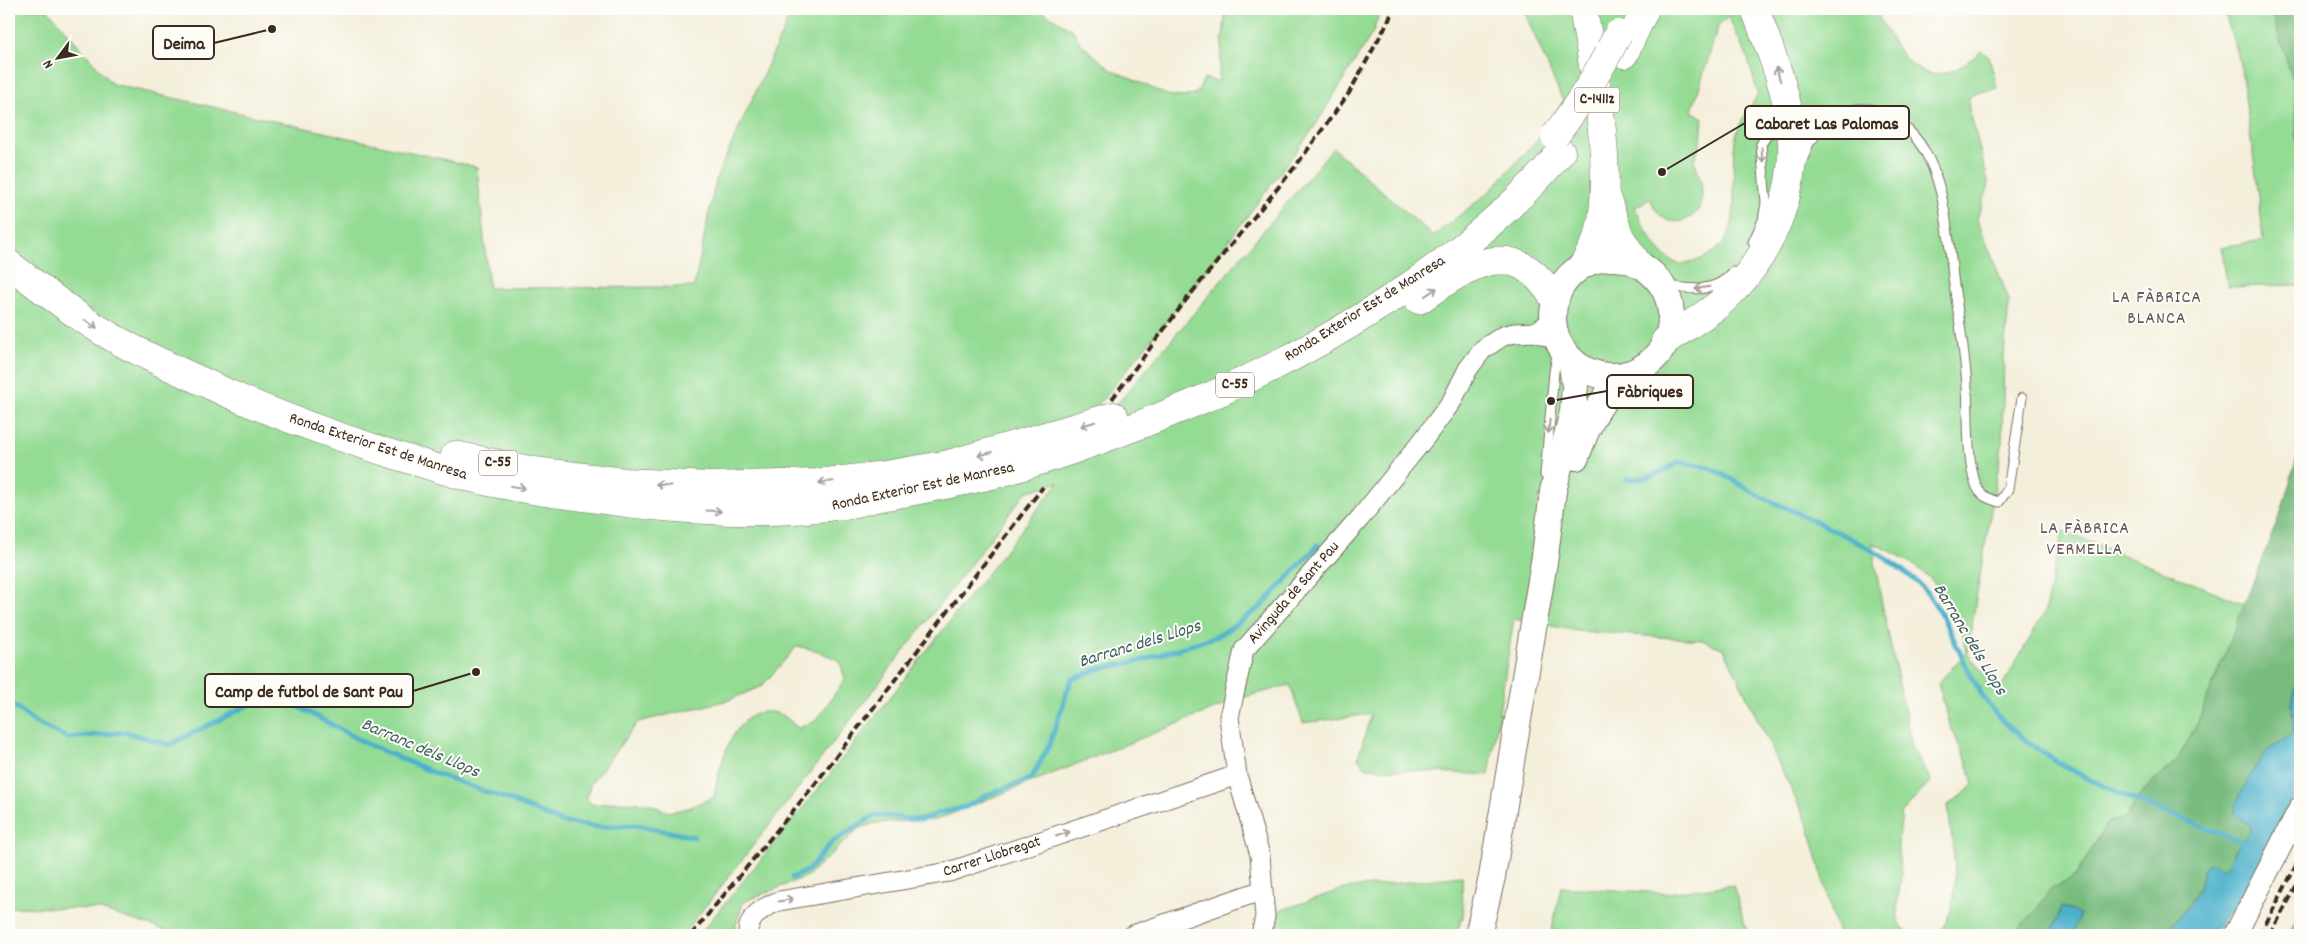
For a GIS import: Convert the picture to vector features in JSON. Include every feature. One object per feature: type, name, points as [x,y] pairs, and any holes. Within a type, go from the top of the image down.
[{"type":"highway","name":"C-1411z","points":[[1583,9],[1594,67],[1602,146],[1604,191]]},
{"type":"highway","name":"C-55","points":[[1621,44],[1630,9]]},
{"type":"highway","name":"C-55","points":[[1621,44],[1645,9]]},
{"type":"highway","points":[[1666,341],[1710,311],[1740,273],[1769,242],[1783,209],[1791,164],[1795,112],[1755,9]]},
{"type":"highway","name":"Ronda Exterior Est de Manresa","points":[[9,244],[62,284],[184,356],[257,389],[347,426],[432,450],[525,469],[625,482],[711,486],[818,483],[885,475],[949,464],[1136,409],[1222,375],[1338,316],[1425,257],[1465,227],[1534,162],[1558,144],[1589,116],[1621,44]]},
{"type":"highway","name":"Ronda Exterior Est de Manresa","points":[[9,264],[94,327],[178,371],[298,424],[424,464],[501,485],[654,508],[787,511],[850,505],[881,496],[958,483],[1047,458],[1184,407],[1271,368],[1309,348],[1358,318],[1462,247],[1514,203],[1541,176],[1558,144]]},
{"type":"highway","points":[[1604,191],[1620,236],[1638,264]]},
{"type":"highway","points":[[1584,264],[1600,230],[1604,191]]},
{"type":"highway","points":[[850,505],[915,500],[1021,478],[1051,471],[1164,433],[1220,410],[1300,372],[1366,334],[1466,270],[1485,263],[1509,260],[1525,266],[1540,278],[1555,333]]},
{"type":"main road","points":[[1478,935],[1492,877],[1549,531],[1553,491],[1573,412],[1575,386],[1555,333],[1566,279],[1584,264],[1597,259],[1625,259],[1650,271],[1662,285],[1670,308],[1670,325],[1666,341],[1650,362],[1626,374],[1601,401],[1591,418],[1549,531]]},
{"type":"main road","points":[[1555,333],[1578,365],[1596,374],[1606,376],[1626,374]]},
{"type":"street","name":"Avinguda de Sant Pau","points":[[1261,935],[1265,917],[1260,855],[1237,775],[1229,717],[1244,650],[1360,517],[1423,440],[1452,401],[1468,369],[1483,349],[1503,336],[1555,333]]},
{"type":"street","name":"Carrer Llobregat","points":[[748,931],[760,910],[779,901],[949,872],[1237,775]]},
{"type":"street","points":[[2235,935],[2300,808]]},
{"type":"street","points":[[1133,935],[1263,890]]},
{"type":"lane","points":[[1662,285],[1692,290],[1706,289],[1740,273],[1772,252],[1782,234],[1799,179],[1803,157],[1809,143],[1830,118],[1850,110],[1864,108],[1878,110],[1892,117],[1913,134],[1928,156],[1937,178],[1944,213],[1966,367],[1972,462],[1977,486],[1986,498],[1999,502],[2008,489],[2022,398]]},
{"type":"lane","points":[[1748,250],[1764,220],[1766,203],[1761,144],[1768,134],[1795,112],[1830,118]]},
{"type":"green space","points":[[9,9],[47,9],[112,84],[477,167],[489,288],[694,287],[716,179],[793,9],[1038,9],[1073,30],[1080,43],[1110,69],[1167,95],[1183,97],[1197,93],[1204,78],[1218,82],[1226,9],[1381,9],[1373,32],[1313,129],[1194,287],[1093,411],[1119,402],[1333,148],[1433,236],[1488,193],[1539,138],[1563,101],[1523,9],[1875,9],[1894,44],[1904,58],[1916,68],[1929,73],[1944,73],[1961,66],[1981,51],[1989,56],[1997,88],[1970,96],[1968,104],[1988,181],[1987,191],[1977,219],[2009,300],[2004,357],[2002,445],[1967,653],[1999,691],[2044,614],[2063,531],[2245,604],[2197,724],[2175,764],[2153,781],[2140,795],[2125,818],[2108,822],[2076,875],[2069,881],[2060,884],[2017,932],[2011,935],[1936,935],[1946,923],[1954,891],[1954,855],[1948,805],[1967,791],[1973,784],[1967,761],[1951,729],[1938,683],[1966,653],[1956,615],[1936,584],[1907,561],[1872,543],[1880,594],[1912,746],[1931,781],[1901,814],[1898,848],[1901,875],[1897,915],[1904,929],[1911,935],[1838,935],[1809,827],[1724,649],[1702,640],[1577,631],[1514,618],[1489,775],[1366,768],[1358,758],[1371,714],[1303,723],[1290,685],[1245,697],[936,820],[875,823],[858,829],[808,876],[743,902],[733,935],[699,935],[819,788],[1059,482],[1026,492],[683,935],[181,935],[97,909],[9,907]],"holes":[[[1728,17],[1747,56],[1758,94],[1736,135],[1733,160],[1733,215],[1729,231],[1721,245],[1707,256],[1685,264],[1677,263],[1669,259],[1654,243],[1635,207],[1650,199],[1656,210],[1666,220],[1679,222],[1690,218],[1699,208],[1702,196],[1701,186],[1694,160],[1701,142],[1703,118],[1692,111],[1718,27]],[[797,646],[818,651],[840,661],[845,679],[816,721],[798,728],[782,715],[764,712],[751,716],[740,725],[725,753],[714,797],[685,809],[668,812],[647,803],[614,802],[593,805],[586,798],[591,783],[638,722],[729,700],[762,686]]]},
{"type":"green space","points":[[2224,9],[2270,9],[2294,83],[2300,193],[2300,285],[2228,287],[2221,247],[2263,240],[2259,196],[2241,68]]},
{"type":"green space","points":[[2270,9],[2300,9],[2300,193],[2294,83]]},
{"type":"green space","points":[[2300,448],[2300,663],[2292,705],[2294,733],[2270,749],[2253,772],[2240,818],[2251,826],[2250,832],[2236,848],[2227,867],[2221,869],[2205,868],[2198,889],[2188,905],[2161,935],[2072,935],[2079,914],[2062,907],[2050,935],[2011,935],[2035,912],[2051,888],[2069,881],[2076,875],[2108,822],[2125,818],[2140,795],[2153,781],[2175,764],[2197,724],[2282,509]]},
{"type":"green space","points":[[1462,876],[1463,917],[1455,935],[1275,935],[1279,911],[1343,889]]},
{"type":"green space","points":[[1733,885],[1748,935],[1551,935],[1561,887],[1667,893]]},
{"type":"green space","points":[[2300,912],[2300,935],[2288,935]]},
{"type":"water","points":[[2300,663],[2300,784],[2251,885],[2218,927],[2207,935],[2161,935],[2179,917],[2197,892],[2204,871],[2209,863],[2216,864],[2221,869],[2227,867],[2236,848],[2250,832],[2251,825],[2234,814],[2234,807],[2259,761],[2273,747],[2293,733],[2292,705]]},
{"type":"water","points":[[2062,907],[2080,914],[2072,935],[2050,935]]},
{"type":"waterway","name":"Barranc dels Llops","points":[[1627,479],[1654,475],[1678,462],[1707,468],[1725,475],[1757,495],[1856,541],[1880,555],[1902,569],[1920,585],[1933,601],[1950,630],[1971,676],[1989,705],[2000,718],[2025,740],[2084,777],[2150,806],[2247,844]]},
{"type":"waterway","name":"Barranc dels Llops","points":[[792,878],[808,870],[832,842],[875,815],[921,820],[939,813],[966,807],[989,794],[1032,778],[1050,743],[1071,680],[1098,669],[1140,661],[1218,636],[1261,607],[1318,545]]},
{"type":"waterway","name":"Barranc dels Llops","points":[[9,702],[36,723],[68,738],[126,732],[169,745],[259,700],[288,701],[365,743],[439,775],[512,801],[562,822],[599,827],[636,825],[694,837]]},
{"type":"railway","points":[[1112,399],[1189,296],[1295,167],[1349,93],[1389,20],[1393,9]]},
{"type":"railway","points":[[691,935],[815,784],[1043,487]]},
{"type":"railway","points":[[2260,935],[2300,858]]},
{"type":"railway","points":[[2270,935],[2300,879]]},
{"type":"place","name":"Deima","points":[[272,29]]},
{"type":"place","name":"Cabaret Las Palomas","points":[[1662,172]]},
{"type":"place","name":"Fàbriques","points":[[1551,401]]},
{"type":"place","name":"Camp de futbol de Sant Pau","points":[[476,672]]},
{"type":"district","name":"LA FÀBRICA BLANCA","points":[[2157,308]]},
{"type":"district","name":"LA FÀBRICA VERMELLA","points":[[2085,539]]}]
